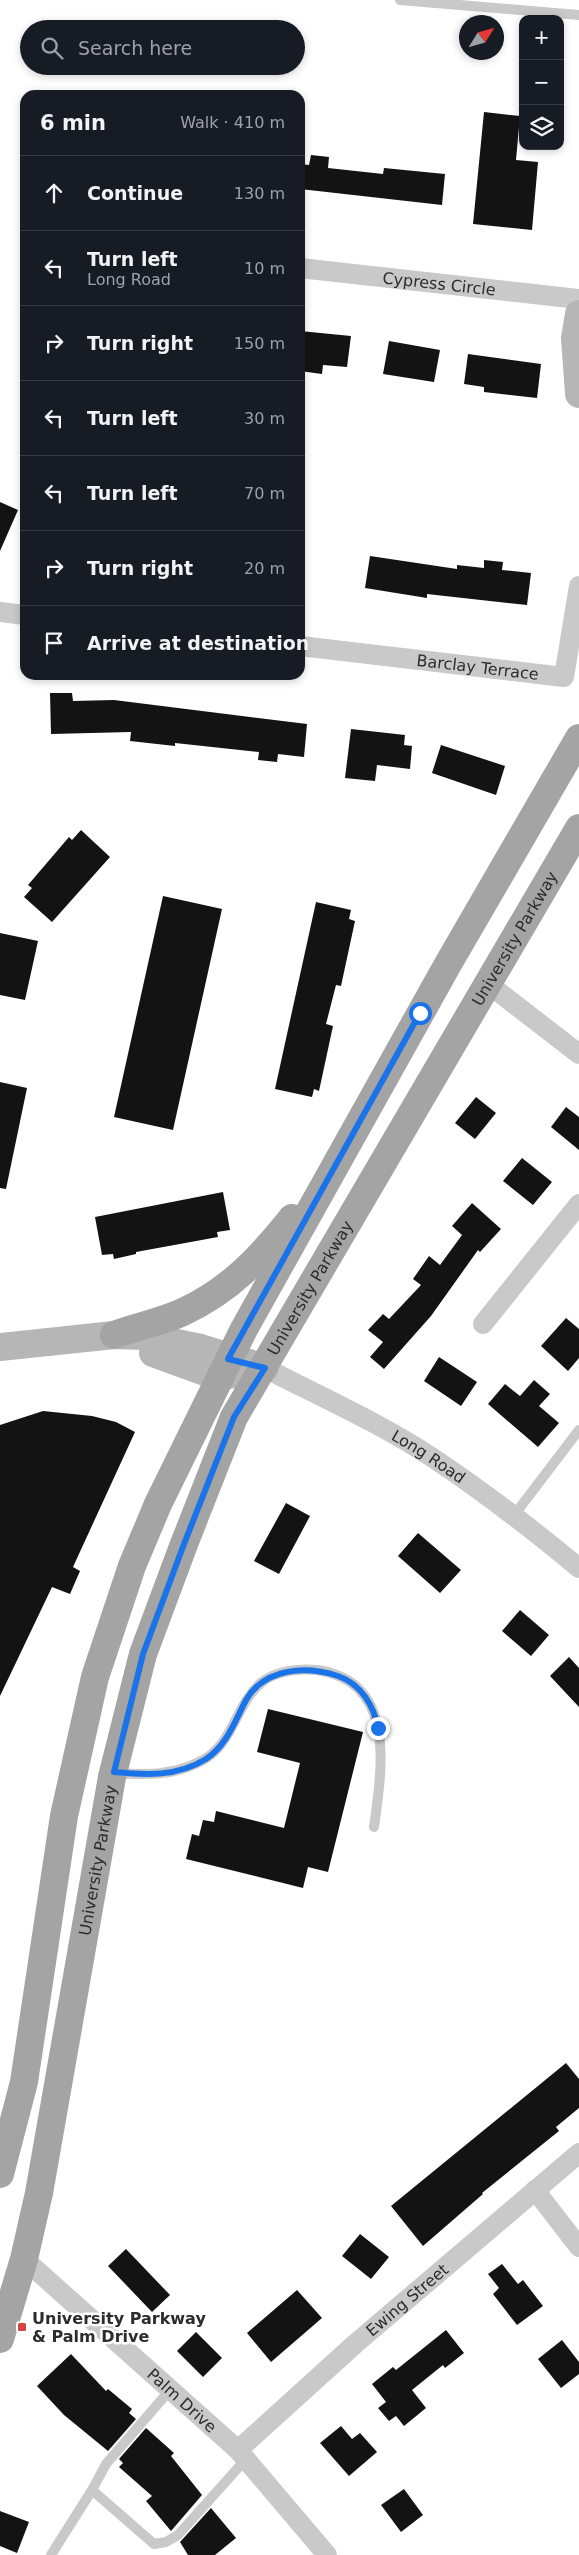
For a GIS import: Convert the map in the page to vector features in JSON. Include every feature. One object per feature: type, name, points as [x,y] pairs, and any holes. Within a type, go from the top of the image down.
[{"type":"main road","points":[[579,314],[575,338],[579,394]]},
{"type":"main road","points":[[0,2174],[24,2082],[64,1816],[95,1677],[132,1566],[158,1504],[224,1368],[448,964],[579,738]]},
{"type":"main road","name":"University Parkway","points":[[0,2339],[24,2259],[39,2193],[114,1772],[143,1654],[184,1544],[234,1417],[265,1368],[487,983],[579,828]]},
{"type":"main road","points":[[0,1347],[114,1334],[182,1313],[216,1296],[245,1271],[272,1242],[302,1204],[322,1191]]},
{"type":"main road","points":[[114,1334],[144,1336],[201,1348],[224,1368]]},
{"type":"main road","points":[[65,1341],[151,1352],[224,1368],[265,1368]]},
{"type":"street","name":"Cypress Circle","points":[[305,269],[579,299]]},
{"type":"street","name":"Barclay Terrace","points":[[305,647],[564,677],[579,586]]},
{"type":"street","points":[[0,612],[20,614]]},
{"type":"street","points":[[487,983],[579,1054]]},
{"type":"street","points":[[483,1324],[579,1204]]},
{"type":"street","name":"Long Road","points":[[265,1368],[361,1416],[432,1457],[514,1514],[579,1568]]},
{"type":"street","name":"Ewing Street","points":[[242,2455],[354,2344],[579,2153]]},
{"type":"street","points":[[536,2190],[579,2247]]},
{"type":"street","name":"Palm Drive","points":[[24,2259],[242,2455],[327,2555]]},
{"type":"lane","points":[[400,0],[579,14]]},
{"type":"lane","points":[[514,1514],[579,1430]]},
{"type":"lane","points":[[114,1772],[162,1775],[182,1770],[204,1760],[224,1742],[247,1698],[265,1680],[294,1670],[324,1671],[351,1683],[367,1700],[376,1716],[381,1777],[374,1827]]},
{"type":"lane","points":[[51,2555],[65,2536],[106,2464],[170,2390]]},
{"type":"lane","points":[[92,2490],[154,2544],[166,2542],[178,2535],[242,2455]]},
{"type":"building","points":[[484,112],[519,116],[516,160],[538,162],[532,230],[473,224]]},
{"type":"building","points":[[311,155],[329,157],[328,168],[383,174],[384,168],[445,174],[442,205],[305,190],[305,165],[309,165]]},
{"type":"building","points":[[305,331],[351,336],[347,367],[323,365],[322,374],[305,372]]},
{"type":"building","points":[[389,341],[440,350],[434,382],[383,374]]},
{"type":"building","points":[[468,354],[541,364],[537,398],[484,392],[484,387],[464,384]]},
{"type":"building","points":[[0,502],[18,510],[0,551]]},
{"type":"building","points":[[370,556],[457,569],[457,565],[484,568],[484,560],[503,562],[502,570],[531,573],[527,605],[427,594],[427,598],[365,588]]},
{"type":"building","points":[[50,693],[72,693],[73,701],[114,700],[307,724],[304,757],[278,754],[277,762],[258,760],[259,752],[175,743],[175,746],[130,741],[131,732],[51,734]]},
{"type":"building","points":[[351,729],[405,735],[404,745],[412,746],[410,769],[377,765],[375,781],[345,778]]},
{"type":"building","points":[[441,745],[505,766],[496,795],[432,773]]},
{"type":"building","points":[[81,830],[110,857],[52,922],[24,897],[32,888],[28,885],[69,837],[72,840]]},
{"type":"building","points":[[163,896],[222,909],[173,1130],[114,1117]]},
{"type":"building","points":[[316,902],[351,910],[349,919],[355,921],[341,986],[336,985],[326,1024],[333,1026],[319,1091],[314,1089],[312,1097],[275,1089]]},
{"type":"building","points":[[0,933],[38,941],[25,1000],[0,995]]},
{"type":"building","points":[[0,1082],[27,1088],[6,1189],[0,1188]]},
{"type":"building","points":[[476,1097],[496,1113],[475,1139],[455,1123]]},
{"type":"building","points":[[566,1107],[579,1117],[579,1150],[551,1127]]},
{"type":"building","points":[[522,1158],[552,1182],[533,1205],[503,1181]]},
{"type":"building","points":[[223,1192],[230,1230],[217,1232],[218,1237],[136,1252],[136,1254],[114,1259],[113,1254],[102,1255],[95,1217]]},
{"type":"building","points":[[472,1203],[501,1229],[480,1252],[478,1250],[431,1316],[384,1369],[370,1357],[383,1342],[368,1330],[383,1314],[389,1319],[421,1285],[413,1279],[429,1256],[440,1265],[462,1235],[452,1226]]},
{"type":"building","points":[[566,1318],[579,1329],[579,1358],[568,1371],[541,1346]]},
{"type":"building","points":[[439,1357],[477,1382],[461,1406],[424,1381]]},
{"type":"building","points":[[534,1380],[550,1394],[539,1406],[559,1423],[538,1447],[488,1404],[505,1384],[520,1396]]},
{"type":"building","points":[[43,1411],[92,1416],[116,1422],[135,1432],[73,1567],[80,1571],[70,1594],[52,1587],[0,1696],[0,1425]]},
{"type":"building","points":[[286,1503],[310,1516],[279,1574],[254,1561]]},
{"type":"building","points":[[418,1533],[461,1570],[440,1593],[398,1556]]},
{"type":"building","points":[[520,1610],[549,1635],[531,1656],[502,1631]]},
{"type":"building","points":[[569,1657],[579,1668],[579,1707],[550,1676]]},
{"type":"building","points":[[268,1709],[363,1732],[328,1872],[308,1867],[303,1888],[186,1859],[192,1834],[199,1836],[203,1820],[214,1822],[216,1811],[284,1828],[300,1763],[257,1752]]},
{"type":"building","points":[[566,2063],[579,2079],[579,2108],[556,2127],[559,2131],[482,2193],[423,2246],[391,2206]]},
{"type":"building","points":[[360,2234],[389,2257],[371,2279],[342,2256]]},
{"type":"building","points":[[126,2249],[170,2295],[152,2312],[108,2266]]},
{"type":"building","points":[[502,2264],[518,2284],[523,2280],[543,2306],[517,2325],[493,2294],[499,2288],[488,2274]]},
{"type":"building","points":[[297,2290],[322,2318],[271,2362],[247,2333]]},
{"type":"building","points":[[446,2330],[464,2353],[445,2368],[443,2365],[412,2390],[426,2408],[404,2426],[396,2416],[389,2421],[378,2408],[386,2402],[372,2384],[393,2367],[396,2370]]},
{"type":"building","points":[[196,2332],[222,2358],[203,2377],[177,2351]]},
{"type":"building","points":[[562,2340],[579,2362],[579,2374],[561,2388],[538,2359]]},
{"type":"building","points":[[71,2354],[106,2391],[108,2389],[132,2409],[129,2413],[136,2419],[108,2451],[64,2415],[37,2386]]},
{"type":"building","points":[[341,2426],[352,2439],[360,2433],[377,2452],[349,2476],[320,2443]]},
{"type":"building","points":[[146,2428],[174,2453],[171,2456],[202,2495],[171,2531],[146,2501],[152,2496],[119,2467],[123,2463],[119,2459]]},
{"type":"building","points":[[404,2489],[423,2515],[401,2532],[381,2505]]},
{"type":"building","points":[[211,2508],[236,2538],[215,2555],[188,2555],[180,2542]]},
{"type":"building","points":[[0,2511],[29,2522],[17,2553],[0,2546]]},
{"type":"place","name":"University Parkway & Palm Drive","points":[[22,2327]]},
{"type":"route","points":[[378,1728],[373,1708],[351,1683],[324,1671],[294,1670],[265,1680],[251,1693],[224,1742],[204,1760],[182,1770],[162,1775],[114,1772],[143,1654],[184,1544],[234,1417],[265,1368],[228,1359],[420,1013]]}]
